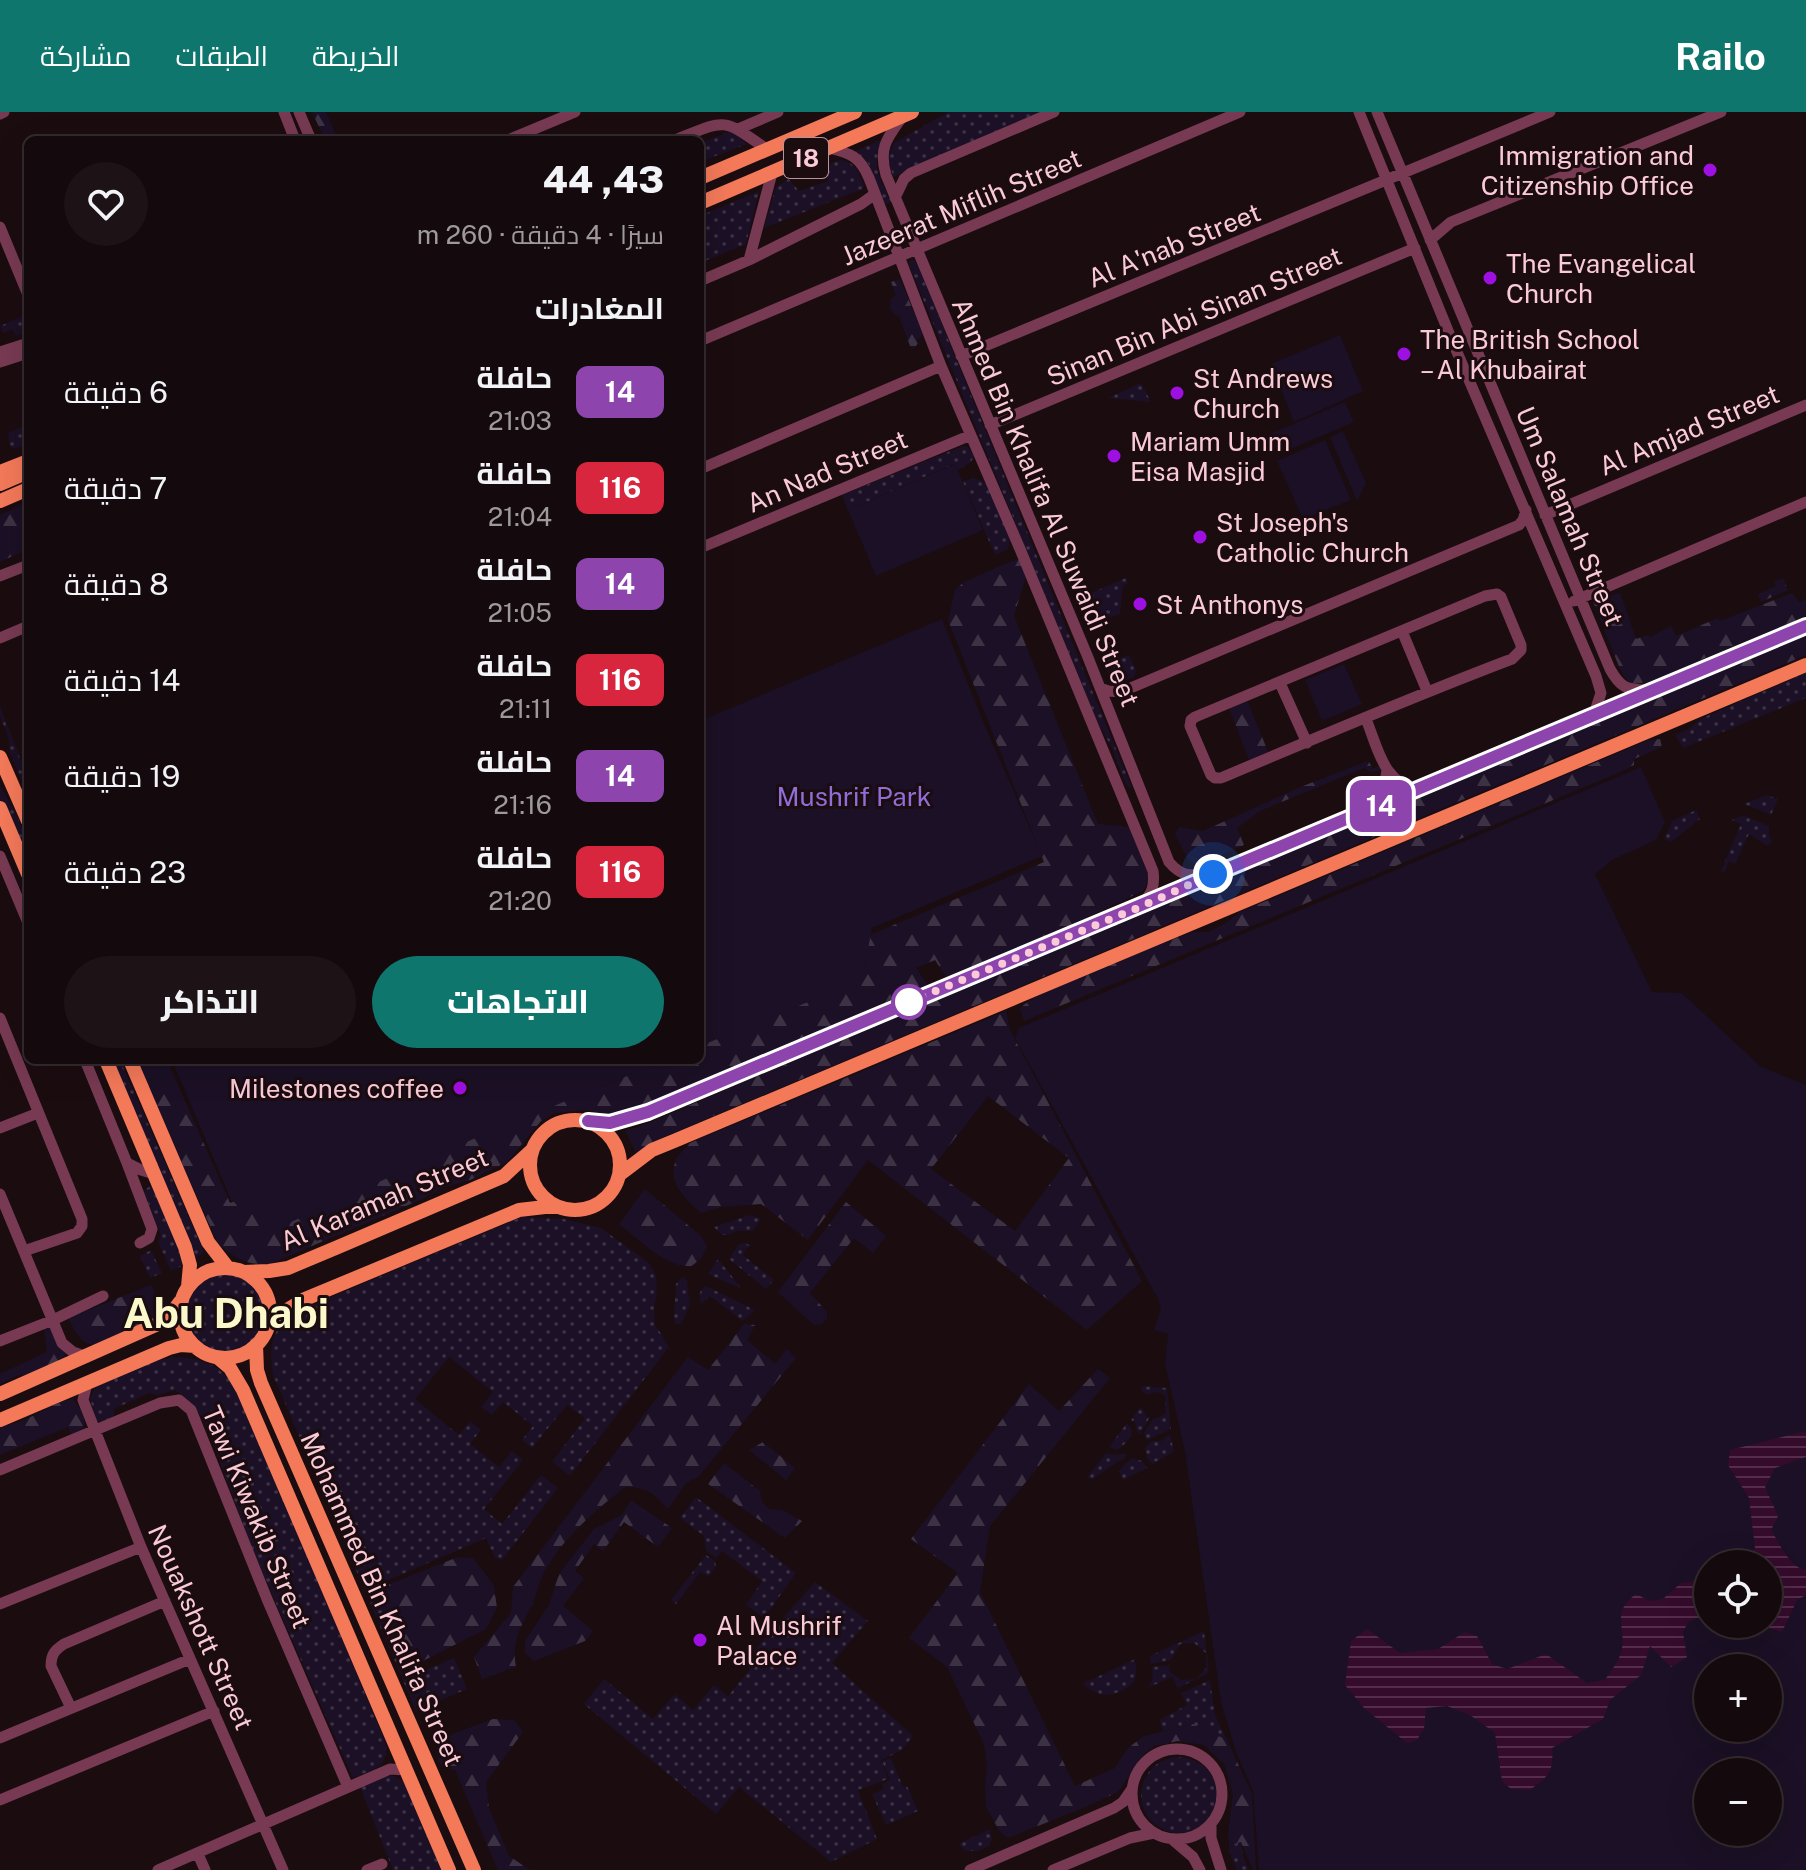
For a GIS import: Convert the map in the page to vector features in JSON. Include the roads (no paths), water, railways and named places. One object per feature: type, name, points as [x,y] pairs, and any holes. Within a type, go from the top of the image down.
[{"type":"main road","name":"18","points":[[704,176],[768,150],[825,119],[855,112]]},
{"type":"main road","name":"18","points":[[704,201],[908,114]]},
{"type":"main road","points":[[0,472],[24,463]]},
{"type":"main road","points":[[0,484],[24,474]]},
{"type":"main road","points":[[0,501],[24,491]]},
{"type":"main road","points":[[588,1121],[610,1136],[617,1148],[620,1161],[615,1187],[606,1198],[583,1210],[559,1207],[540,1194],[531,1172],[533,1149],[538,1139],[555,1124],[566,1121],[588,1121],[610,1123],[648,1112],[1806,626]]},
{"type":"main road","points":[[619,1175],[652,1150],[1806,665]]},
{"type":"main road","points":[[0,757],[24,812]]},
{"type":"main road","points":[[0,808],[24,864]]},
{"type":"main road","points":[[0,1394],[160,1323],[169,1317],[185,1292],[199,1276],[213,1269],[228,1268],[244,1272],[256,1280],[265,1292],[269,1321],[256,1345],[245,1353],[231,1357],[205,1353],[186,1336],[180,1311],[185,1292],[190,1265],[185,1247],[108,1064]]},
{"type":"main road","points":[[132,1064],[208,1242],[228,1268]]},
{"type":"main road","name":"Al Karamah Street","points":[[244,1272],[288,1268],[366,1235],[504,1176],[533,1149]]},
{"type":"main road","points":[[269,1321],[305,1299],[519,1210],[559,1207]]},
{"type":"main road","name":"Mohammed Bin Khalifa Street","points":[[256,1345],[261,1383],[474,1870]]},
{"type":"main road","points":[[0,1420],[169,1348],[195,1346]]},
{"type":"main road","name":"Mohammed Bin Khalifa Street","points":[[217,1357],[230,1368],[243,1390],[449,1870]]},
{"type":"street","points":[[284,112],[293,136]]},
{"type":"street","points":[[299,112],[309,136]]},
{"type":"street","points":[[518,136],[575,112]]},
{"type":"street","points":[[738,129],[778,112]]},
{"type":"street","points":[[895,198],[904,179],[911,173],[1054,112]]},
{"type":"street","name":"Jazeerat Miflih Street","points":[[704,339],[1240,112]]},
{"type":"street","name":"Um Salamah Street","points":[[1359,112],[1451,338],[1599,685],[1599,705],[1593,717]]},
{"type":"street","name":"Um Salamah Street","points":[[1377,112],[1615,678],[1622,686],[1632,690],[1651,690]]},
{"type":"street","name":"Al A'nab Street","points":[[961,356],[1550,112]]},
{"type":"street","points":[[1430,240],[1451,222],[1721,112]]},
{"type":"street","name":"Ahmed Bin Khalifa Al Suwaidi Street","points":[[908,114],[890,135],[882,154],[895,198],[1112,716],[1169,862],[1184,875],[1213,874]]},
{"type":"street","points":[[685,136],[725,123],[768,150]]},
{"type":"street","name":"Ahmed Bin Khalifa Al Suwaidi Street","points":[[829,148],[855,157],[863,164],[941,366],[1153,871],[1154,883],[1150,896],[1140,907]]},
{"type":"street","points":[[749,260],[772,173]]},
{"type":"street","points":[[704,279],[749,260],[875,194]]},
{"type":"street","points":[[861,204],[880,208]]},
{"type":"street","points":[[0,227],[24,285]]},
{"type":"street","name":"Sinan Bin Abi Sinan Street","points":[[990,425],[1415,248]]},
{"type":"street","points":[[0,352],[24,344]]},
{"type":"street","points":[[0,362],[24,354]]},
{"type":"street","points":[[704,467],[941,366]]},
{"type":"street","name":"Al Amjad Street","points":[[1545,515],[1806,405]]},
{"type":"street","name":"An Nad Street","points":[[704,546],[971,435]]},
{"type":"street","points":[[1566,604],[1806,502]]},
{"type":"street","points":[[1100,688],[1121,692],[1519,525],[1526,510]]},
{"type":"street","points":[[1519,525],[1535,532]]},
{"type":"street","points":[[0,576],[24,567]]},
{"type":"street","points":[[1497,594],[1521,645],[1521,650],[1512,659],[1215,778],[1190,726],[1191,720],[1280,683],[1485,596],[1497,594]]},
{"type":"street","points":[[0,638],[24,628]]},
{"type":"street","points":[[1402,631],[1427,691]]},
{"type":"street","points":[[1280,683],[1307,743]]},
{"type":"street","points":[[1112,716],[1121,692]]},
{"type":"street","points":[[1366,719],[1387,770],[1400,784],[1419,790]]},
{"type":"street","points":[[1378,807],[1387,770]]},
{"type":"street","points":[[1120,791],[1132,795],[1139,786]]},
{"type":"street","points":[[6,870],[17,847]]},
{"type":"street","points":[[0,856],[24,913]]},
{"type":"street","points":[[0,1018],[3,1036],[82,1219],[77,1233],[24,1251]]},
{"type":"street","points":[[87,1064],[152,1229],[149,1238],[140,1243]]},
{"type":"street","points":[[0,1128],[38,1113]]},
{"type":"street","points":[[127,1163],[154,1174]]},
{"type":"street","points":[[137,1188],[154,1174]]},
{"type":"street","points":[[0,1194],[4,1215],[24,1251],[62,1343],[73,1352],[87,1357]]},
{"type":"street","points":[[0,1341],[103,1296]]},
{"type":"street","points":[[53,1372],[62,1343]]},
{"type":"street","points":[[66,1392],[83,1400],[87,1383]]},
{"type":"street","name":"Nouakshott Street","points":[[83,1400],[141,1547],[283,1870]]},
{"type":"street","name":"Tawi Kiwakib Street","points":[[0,1470],[160,1403],[179,1400],[191,1410],[267,1599],[348,1787]]},
{"type":"street","points":[[0,1604],[141,1547]]},
{"type":"street","points":[[71,1708],[51,1666],[54,1651],[165,1601]]},
{"type":"street","points":[[0,1738],[190,1659]]},
{"type":"street","points":[[0,1800],[214,1711]]},
{"type":"street","points":[[1172,1840],[1187,1839],[1211,1824],[1220,1811],[1223,1796],[1221,1780],[1214,1766],[1189,1749],[1173,1748],[1158,1752],[1145,1761],[1136,1773],[1132,1801],[1143,1825],[1172,1840],[1193,1857],[1200,1870]]},
{"type":"street","points":[[158,1870],[404,1763]]},
{"type":"street","points":[[970,1870],[1114,1808],[1123,1802],[1132,1788]]},
{"type":"street","points":[[1211,1824],[1211,1838],[1221,1870]]},
{"type":"street","points":[[1053,1870],[1130,1838],[1154,1833]]},
{"type":"street","points":[[198,1854],[205,1870]]},
{"type":"street","points":[[367,1870],[382,1864]]},
{"type":"place","name":"Immigration and Citizenship Office","points":[[1710,170]]},
{"type":"place","name":"The Evangelical Church","points":[[1490,278]]},
{"type":"place","name":"The British School – Al Khubairat","points":[[1404,354]]},
{"type":"place","name":"St Andrews Church","points":[[1177,393]]},
{"type":"place","name":"Mariam Umm Eisa Masjid","points":[[1114,456]]},
{"type":"place","name":"St Joseph's Catholic Church","points":[[1200,537]]},
{"type":"place","name":"St Anthonys","points":[[1140,604]]},
{"type":"place","name":"Milestones coffee","points":[[460,1088]]},
{"type":"place","name":"Al Mushrif Palace","points":[[700,1640]]},
{"type":"district","name":"Abu Dhabi","points":[[226,1312]]},
{"type":"park label","name":"Mushrif Park","points":[[854,796]]}]
